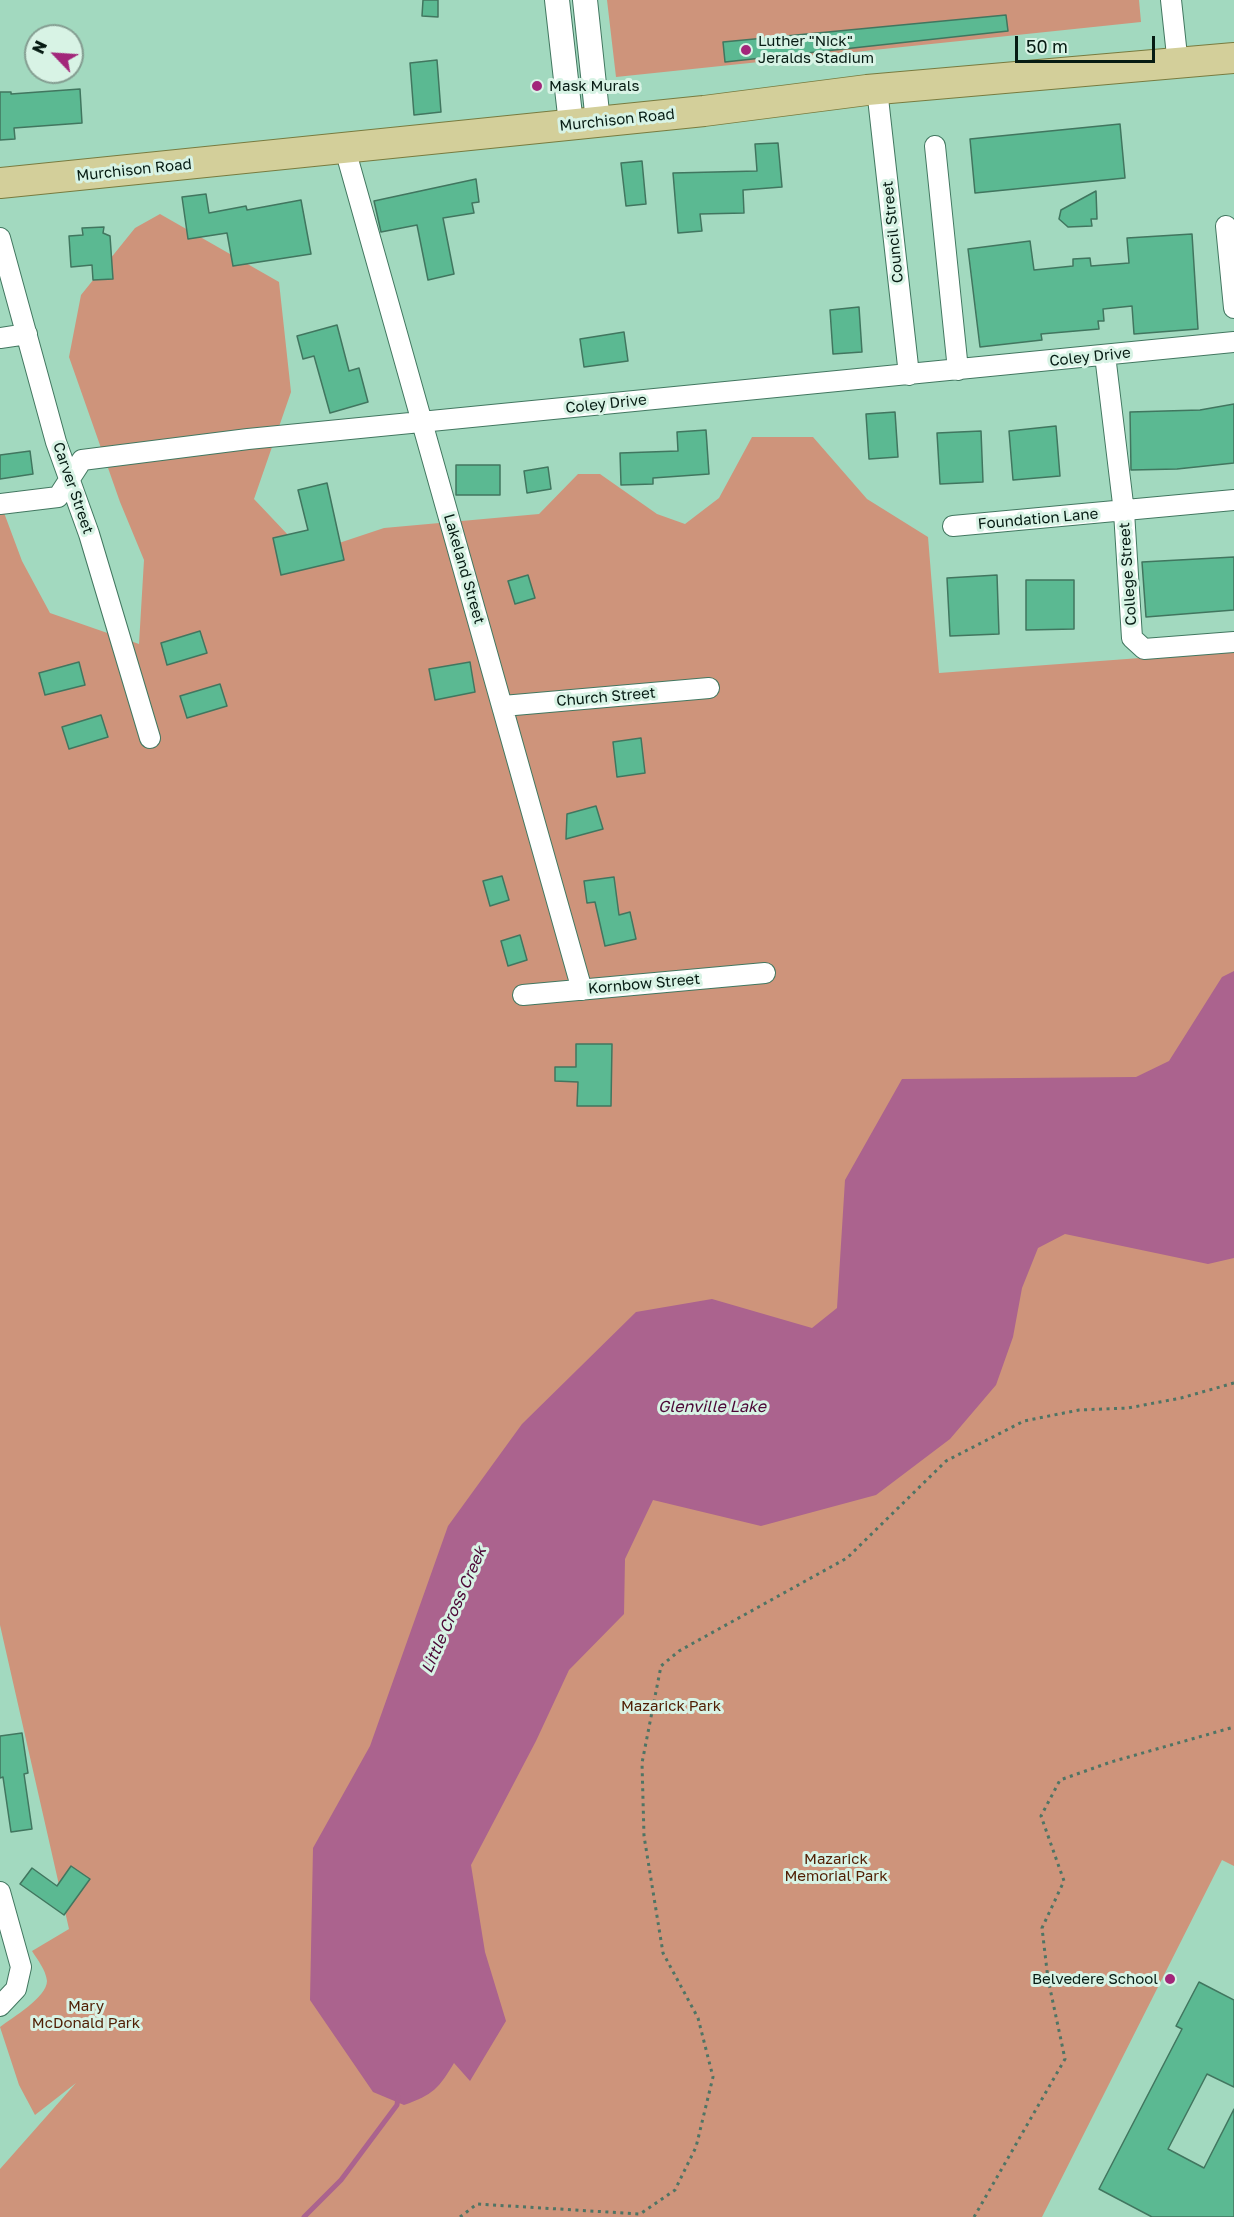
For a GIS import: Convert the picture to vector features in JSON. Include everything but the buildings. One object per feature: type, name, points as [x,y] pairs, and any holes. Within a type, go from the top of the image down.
[{"type":"main road","name":"Murchison Road","points":[[0,183],[345,149],[877,89],[1234,58]]},
{"type":"street","points":[[557,0],[585,123]]},
{"type":"street","points":[[585,0],[585,123]]},
{"type":"street","points":[[1171,0],[1178,64]]},
{"type":"street","name":"Council Street","points":[[877,89],[909,375]]},
{"type":"street","points":[[935,146],[958,370]]},
{"type":"street","name":"Lakeland Street","points":[[345,149],[582,990]]},
{"type":"street","points":[[1226,226],[1234,308]]},
{"type":"street","name":"Carver Street","points":[[0,238],[57,442],[71,480],[150,738]]},
{"type":"street","points":[[0,338],[27,334]]},
{"type":"street","name":"Coley Drive","points":[[0,504],[58,497],[82,460],[248,439],[423,421],[1234,342]]},
{"type":"street","points":[[1105,355],[1124,512]]},
{"type":"street","name":"Foundation Lane","points":[[953,526],[1124,512],[1234,500]]},
{"type":"street","name":"College Street","points":[[1124,512],[1132,638],[1144,649],[1234,642]]},
{"type":"street","name":"Church Street","points":[[503,706],[709,688]]},
{"type":"street","name":"Kornbow Street","points":[[523,995],[765,973]]},
{"type":"street","points":[[0,1892],[21,1967],[16,1989],[0,2006]]},
{"type":"path","points":[[611,88],[633,93]]},
{"type":"path","points":[[460,2217],[477,2204],[640,2214],[675,2190],[696,2147],[713,2077],[698,2018],[663,1953],[644,1836],[642,1764],[661,1666],[678,1651],[847,1558],[946,1461],[1024,1420],[1079,1410],[1128,1408],[1170,1400],[1234,1383]]},
{"type":"path","points":[[974,2217],[1065,2059],[1048,1979],[1042,1928],[1064,1881],[1041,1816],[1060,1780],[1111,1762],[1234,1727]]},
{"type":"green space","name":"Luther \"Nick\" Jeralds Stadium","points":[[607,0],[1139,0],[1141,22],[616,77]]},
{"type":"green space","name":"Mazarick Park","points":[[160,214],[279,282],[291,392],[254,499],[306,554],[384,528],[539,514],[578,474],[600,474],[657,514],[685,524],[719,498],[752,437],[813,437],[867,499],[928,537],[939,673],[1234,651],[1234,1866],[1222,1860],[1042,2217],[0,2217],[0,2169],[76,2083],[35,2115],[19,2085],[0,2027],[28,2007],[45,1987],[47,1981],[45,1973],[32,1951],[69,1929],[0,1625],[0,502],[22,561],[50,613],[139,644],[144,560],[120,502],[69,357],[81,295],[135,228]]},
{"type":"water","name":"Glenville Lake","points":[[1234,971],[1234,1258],[1208,1264],[1065,1234],[1038,1248],[1022,1288],[1013,1337],[996,1385],[950,1439],[876,1495],[761,1526],[653,1500],[625,1559],[624,1614],[569,1670],[536,1741],[471,1865],[485,1952],[506,2021],[470,2081],[454,2063],[434,2090],[404,2105],[373,2092],[310,2000],[313,1848],[370,1746],[448,1526],[522,1424],[636,1312],[712,1299],[812,1328],[837,1308],[845,1180],[902,1079],[1136,1077],[1169,1061],[1222,977]]},
{"type":"waterway","name":"Little Cross Creek","points":[[304,2217],[341,2180],[397,2105],[398,2097]]},
{"type":"place","name":"Luther \"Nick\" Jeralds Stadium","points":[[746,50]]},
{"type":"place","name":"Mask Murals","points":[[537,86]]},
{"type":"place","name":"Belvedere School","points":[[1170,1979]]},
{"type":"park label","name":"Mazarick Memorial Park","points":[[836,1868]]},
{"type":"park label","name":"Mary McDonald Park","points":[[86,2014]]}]
